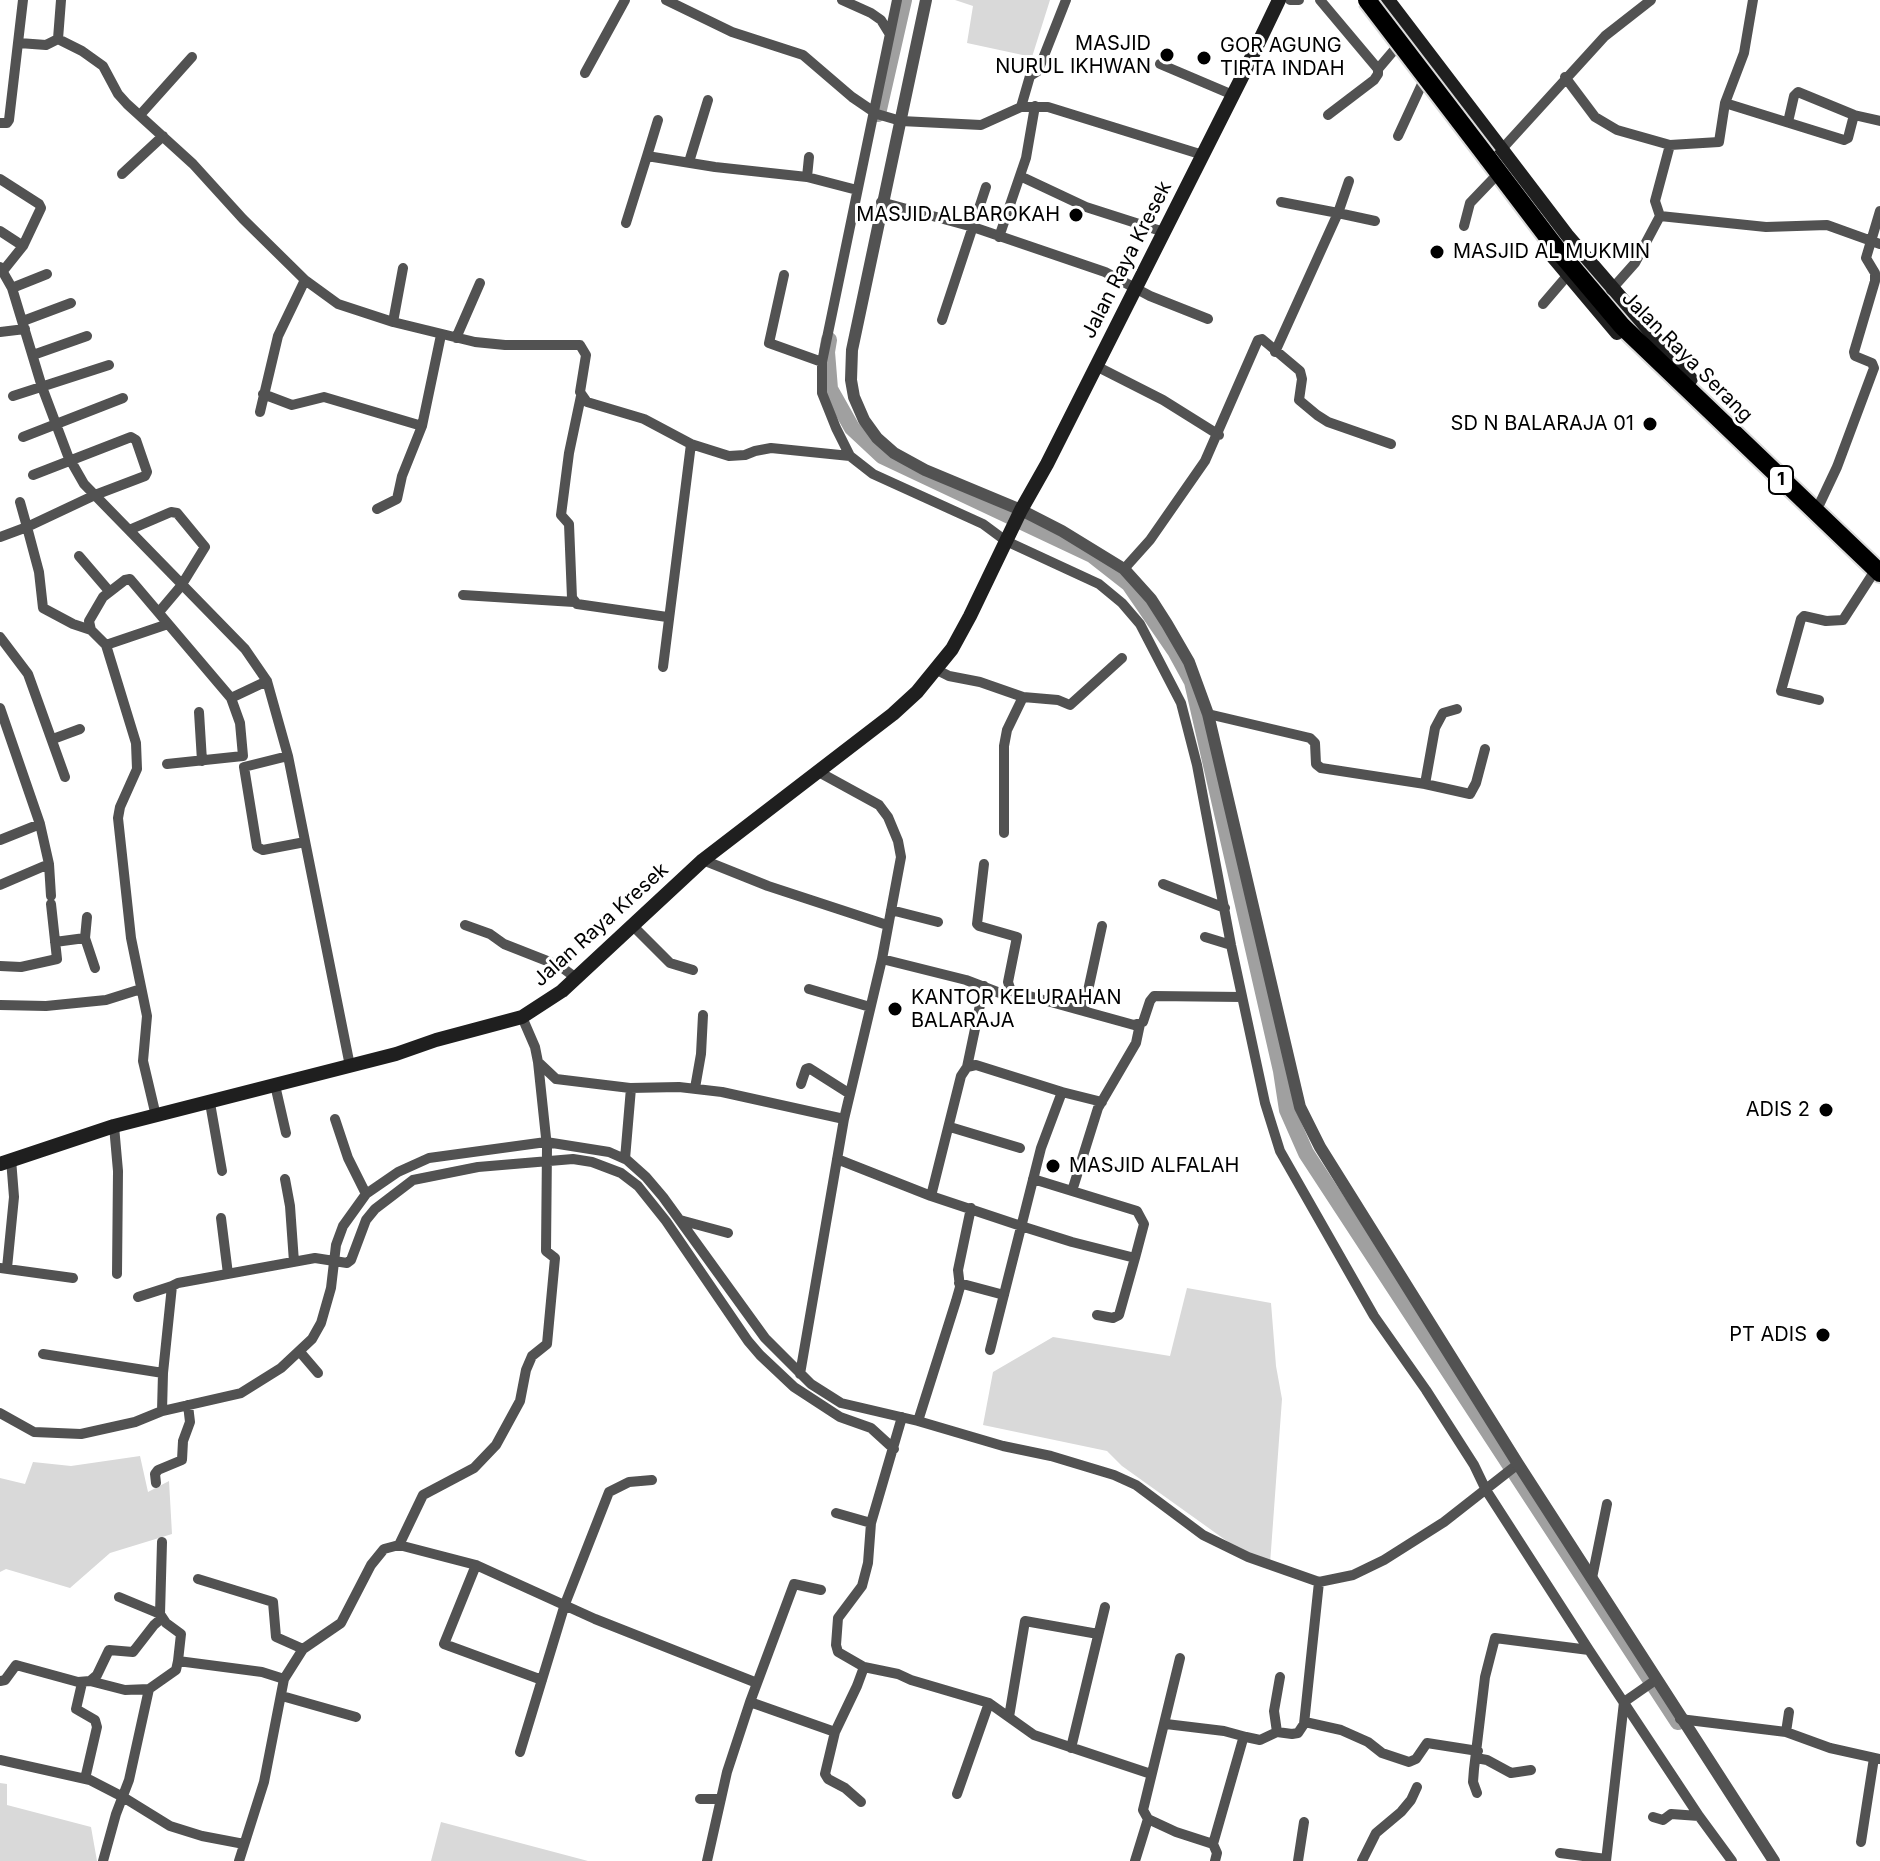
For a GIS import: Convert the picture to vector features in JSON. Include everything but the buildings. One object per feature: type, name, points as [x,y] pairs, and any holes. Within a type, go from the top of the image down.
[{"type":"highway","name":"Jalan Raya Serang","points":[[1367,0],[1556,248],[1624,324],[1879,566]]},
{"type":"highway","name":"Jalan Raya Serang","points":[[1377,0],[1624,324]]},
{"type":"highway","name":"Jalan Raya Serang","points":[[1687,383],[1820,503],[1845,532]]},
{"type":"main road","name":"Jalan Raya Kresek","points":[[6,1161],[114,1126],[350,1066],[522,1017],[562,991],[703,860],[893,714],[937,670],[952,649],[1279,0]]},
{"type":"main road","points":[[1356,0],[1567,276],[1612,328],[1642,356],[1687,383]]},
{"type":"main road","points":[[1388,0],[1611,290],[1687,383]]},
{"type":"main road","points":[[1465,141],[1479,135],[1481,122]]},
{"type":"street","points":[[0,123],[9,120],[23,0]]},
{"type":"street","points":[[61,0],[63,42]]},
{"type":"street","points":[[585,73],[625,0]]},
{"type":"street","points":[[842,0],[881,20],[889,33]]},
{"type":"street","points":[[897,0],[822,362],[822,393],[850,456],[873,474],[983,524],[1099,584],[1122,603],[1140,624],[1181,703],[1197,765],[1265,1103],[1280,1151],[1374,1316],[1491,1487],[1589,1650],[1732,1861]]},
{"type":"street","points":[[926,0],[898,120],[850,365],[854,397],[864,420],[877,438],[894,453],[1062,531],[1124,569],[1151,599],[1183,649],[1208,714],[1300,1107],[1320,1147],[1516,1465],[1774,1861]]},
{"type":"street","points":[[1021,107],[1030,76],[1038,71],[1066,0]]},
{"type":"street","points":[[1290,0],[1299,0]]},
{"type":"street","points":[[1320,0],[1378,69]]},
{"type":"street","points":[[1502,149],[1605,36],[1651,0]]},
{"type":"street","points":[[1565,77],[1595,117],[1617,130],[1670,145],[1719,142],[1725,103],[1744,53],[1753,0]]},
{"type":"street","points":[[670,1],[732,32],[803,55],[852,97],[876,113],[898,120],[981,125],[1021,107],[1035,106],[1095,120],[1203,155]]},
{"type":"street","points":[[19,43],[46,45],[63,42],[103,66],[118,94],[305,280],[338,304],[456,338],[505,345],[580,345],[586,355],[561,515],[569,524],[574,602]]},
{"type":"street","points":[[1328,115],[1374,80],[1378,69],[1395,49]]},
{"type":"street","points":[[140,115],[192,57]]},
{"type":"street","points":[[1160,64],[1233,95]]},
{"type":"street","points":[[1398,136],[1422,84]]},
{"type":"street","points":[[1788,122],[1794,96],[1798,92],[1854,115],[1880,121]]},
{"type":"street","points":[[689,162],[708,100]]},
{"type":"street","points":[[1725,103],[1844,140],[1848,138],[1854,115]]},
{"type":"street","points":[[999,237],[1026,158],[1035,106]]},
{"type":"street","points":[[626,223],[658,120]]},
{"type":"street","points":[[122,174],[163,136]]},
{"type":"street","points":[[1611,290],[1635,263],[1660,216],[1655,201],[1670,145]]},
{"type":"street","points":[[647,156],[807,177],[857,190]]},
{"type":"street","points":[[807,177],[809,157]]},
{"type":"street","points":[[1020,176],[1086,207],[1164,232]]},
{"type":"street","points":[[0,179],[40,205],[41,211],[23,246],[2,269],[12,288],[42,387],[70,460],[84,484],[245,649],[267,681],[288,756],[350,1066]]},
{"type":"street","points":[[1464,226],[1470,203],[1493,179]]},
{"type":"street","points":[[1275,352],[1338,213],[1349,181]]},
{"type":"street","points":[[942,320],[986,187]]},
{"type":"street","points":[[881,202],[973,227],[1105,272],[1208,319]]},
{"type":"street","points":[[1281,202],[1375,221]]},
{"type":"street","points":[[1820,503],[1837,467],[1874,368],[1872,363],[1857,358],[1854,352],[1875,281],[1875,273],[1866,258],[1876,242],[1880,211]]},
{"type":"street","points":[[1660,216],[1766,227],[1827,225],[1876,242]]},
{"type":"street","points":[[0,231],[23,246]]},
{"type":"street","points":[[393,322],[403,268]]},
{"type":"street","points":[[12,288],[47,274]]},
{"type":"street","points":[[784,275],[769,343],[822,362]]},
{"type":"street","points":[[1543,304],[1567,276]]},
{"type":"street","points":[[260,412],[278,336],[305,280]]},
{"type":"street","points":[[456,338],[480,283]]},
{"type":"street","points":[[0,332],[24,325],[71,303]]},
{"type":"street","points":[[377,509],[395,502],[422,426],[441,335]]},
{"type":"street","points":[[33,355],[87,336]]},
{"type":"street","points":[[1124,569],[1150,540],[1205,461],[1219,435],[1256,343],[1262,339],[1300,371],[1299,397],[1308,407],[1328,422],[1391,444]]},
{"type":"street","points":[[13,396],[109,365]]},
{"type":"street","points":[[1096,366],[1163,400],[1219,435]]},
{"type":"street","points":[[263,394],[292,405],[324,397],[422,426]]},
{"type":"street","points":[[581,396],[587,402],[644,419],[691,444],[729,456],[771,448],[850,456]]},
{"type":"street","points":[[23,437],[123,398]]},
{"type":"street","points":[[0,537],[147,475],[135,439],[129,437],[33,475]]},
{"type":"street","points":[[663,667],[691,444]]},
{"type":"street","points":[[20,502],[39,572],[43,608],[91,630],[106,645],[136,743],[137,769],[118,818],[131,938],[147,1023],[143,1061],[156,1116]]},
{"type":"street","points":[[129,530],[171,512],[177,513],[205,547],[181,586],[159,612]]},
{"type":"street","points":[[79,556],[109,591]]},
{"type":"street","points":[[1819,700],[1781,691],[1802,617],[1832,622],[1843,620],[1879,566]]},
{"type":"street","points":[[91,630],[89,621],[109,591],[125,580],[132,580],[231,698],[240,723],[257,847],[263,850],[305,842]]},
{"type":"street","points":[[463,595],[574,602],[667,617]]},
{"type":"street","points":[[106,645],[168,624]]},
{"type":"street","points":[[0,637],[28,674],[65,777]]},
{"type":"street","points":[[937,670],[1023,697],[1058,700],[1067,704],[1122,658]]},
{"type":"street","points":[[231,698],[267,681]]},
{"type":"street","points":[[1004,833],[1005,736],[1023,697]]},
{"type":"street","points":[[0,708],[40,824],[49,864],[57,959],[21,967],[0,966]]},
{"type":"street","points":[[1425,784],[1435,728],[1443,713],[1457,709]]},
{"type":"street","points":[[199,712],[202,761]]},
{"type":"street","points":[[1208,714],[1310,738],[1315,743],[1316,764],[1321,768],[1470,794],[1485,749]]},
{"type":"street","points":[[53,739],[80,729]]},
{"type":"street","points":[[167,764],[244,762],[288,756]]},
{"type":"street","points":[[800,1374],[844,1119],[882,959],[901,857],[888,817],[879,805],[817,771]]},
{"type":"street","points":[[0,840],[40,824]]},
{"type":"street","points":[[703,860],[768,886],[887,925]]},
{"type":"street","points":[[0,885],[49,864]]},
{"type":"street","points":[[984,864],[977,924],[1017,937],[1008,982],[1011,991]]},
{"type":"street","points":[[1163,884],[1225,908]]},
{"type":"street","points":[[891,910],[938,922]]},
{"type":"street","points":[[87,917],[85,938],[95,968]]},
{"type":"street","points":[[465,925],[560,966],[576,978]]},
{"type":"street","points":[[633,926],[670,963],[693,970]]},
{"type":"street","points":[[1084,1009],[1102,926]]},
{"type":"street","points":[[1205,937],[1231,945]]},
{"type":"street","points":[[55,942],[85,938]]},
{"type":"street","points":[[882,959],[1000,993],[1011,991],[1140,1024]]},
{"type":"street","points":[[931,1196],[961,1076],[967,1067],[984,986]]},
{"type":"street","points":[[0,1005],[46,1006],[106,1000],[141,989]]},
{"type":"street","points":[[809,989],[870,1007]]},
{"type":"street","points":[[1072,1191],[1094,1118],[1136,1043],[1140,1024],[1154,996],[1242,997]]},
{"type":"street","points":[[695,1088],[703,1015]]},
{"type":"street","points":[[399,1545],[423,1495],[474,1468],[496,1445],[520,1401],[530,1360],[547,1344],[555,1258],[546,1251],[547,1151],[538,1062],[522,1017]]},
{"type":"street","points":[[538,1062],[556,1079],[631,1088],[695,1088],[844,1119]]},
{"type":"street","points":[[967,1067],[976,1065],[1102,1102]]},
{"type":"street","points":[[801,1084],[809,1068],[850,1094]]},
{"type":"street","points":[[275,1085],[286,1133]]},
{"type":"street","points":[[624,1165],[631,1088]]},
{"type":"street","points":[[990,1350],[1041,1148],[1062,1092]]},
{"type":"street","points":[[210,1103],[222,1171]]},
{"type":"street","points":[[335,1119],[348,1158],[366,1194]]},
{"type":"street","points":[[114,1126],[118,1171],[117,1274]]},
{"type":"street","points":[[950,1127],[1020,1148]]},
{"type":"street","points":[[0,1413],[34,1432],[69,1435],[135,1422],[162,1411],[241,1393],[304,1357],[321,1323],[339,1261],[336,1245],[343,1226],[366,1194],[429,1168],[547,1151],[592,1156],[624,1165],[680,1220],[765,1338],[800,1374],[841,1403],[902,1422],[918,1421],[1114,1475],[1136,1485],[1203,1535],[1318,1588],[1384,1560],[1444,1522],[1516,1465]]},
{"type":"street","points":[[138,1297],[187,1280],[315,1258],[351,1260],[366,1220],[375,1209],[411,1174],[429,1168],[547,1151],[573,1159],[592,1156]]},
{"type":"street","points":[[837,1159],[931,1196],[1021,1226],[1135,1258]]},
{"type":"street","points":[[6,1161],[14,1197],[4,1268],[73,1278]]},
{"type":"street","points":[[285,1179],[294,1262]]},
{"type":"street","points":[[1033,1179],[1141,1214],[1144,1224],[1119,1315],[1113,1318],[1097,1315]]},
{"type":"street","points":[[660,1202],[760,1355],[794,1387],[840,1417],[871,1428],[894,1448]]},
{"type":"street","points":[[918,1421],[945,1341],[959,1283],[958,1270],[971,1208]]},
{"type":"street","points":[[221,1218],[228,1274]]},
{"type":"street","points":[[680,1220],[728,1233]]},
{"type":"street","points":[[959,1283],[1004,1295]]},
{"type":"street","points":[[162,1411],[172,1286]]},
{"type":"street","points":[[43,1354],[163,1373]]},
{"type":"street","points":[[304,1357],[318,1373]]},
{"type":"street","points":[[156,1483],[158,1470],[182,1460],[183,1441],[190,1422],[188,1405]]},
{"type":"street","points":[[902,1422],[871,1523],[868,1563],[862,1586],[838,1618],[838,1652],[864,1667],[898,1674],[989,1703],[1034,1735],[1151,1774]]},
{"type":"street","points":[[520,1752],[565,1604],[609,1492],[629,1482],[652,1480]]},
{"type":"street","points":[[1592,1578],[1607,1504]]},
{"type":"street","points":[[836,1513],[871,1523]]},
{"type":"street","points":[[85,1779],[97,1727],[95,1720],[76,1709],[86,1682],[97,1675],[107,1652],[112,1649],[133,1652],[161,1616],[162,1542]]},
{"type":"street","points":[[239,1861],[264,1782],[284,1679],[303,1649],[341,1623],[377,1555],[384,1549],[399,1545],[476,1565],[595,1619],[757,1683]]},
{"type":"street","points":[[476,1565],[444,1644],[542,1680]]},
{"type":"street","points":[[198,1579],[273,1602],[276,1637],[303,1649]]},
{"type":"street","points":[[707,1861],[727,1772],[794,1584],[821,1590]]},
{"type":"street","points":[[1166,1724],[1224,1731],[1260,1740],[1277,1732],[1298,1733],[1305,1722],[1318,1588]]},
{"type":"street","points":[[0,1681],[5,1680],[16,1665],[125,1690],[149,1689],[176,1670],[181,1634],[161,1616],[119,1597]]},
{"type":"street","points":[[1071,1748],[1105,1607]]},
{"type":"street","points":[[1009,1717],[1023,1622],[1027,1620],[1098,1634]]},
{"type":"street","points":[[1477,1793],[1473,1782],[1485,1677],[1495,1638],[1589,1650]]},
{"type":"street","points":[[1180,1658],[1143,1810],[1148,1819],[1213,1844]]},
{"type":"street","points":[[178,1661],[262,1672],[284,1679]]},
{"type":"street","points":[[861,1802],[825,1774],[835,1732],[864,1667]]},
{"type":"street","points":[[1277,1732],[1274,1711],[1280,1677]]},
{"type":"street","points":[[1560,1853],[1606,1860],[1624,1702],[1655,1680]]},
{"type":"street","points":[[103,1861],[141,1737],[149,1689]]},
{"type":"street","points":[[282,1696],[356,1717]]},
{"type":"street","points":[[750,1702],[835,1732]]},
{"type":"street","points":[[957,1794],[989,1703]]},
{"type":"street","points":[[1786,1732],[1789,1712]]},
{"type":"street","points":[[1680,1719],[1786,1732],[1830,1748],[1877,1758],[1861,1842]]},
{"type":"street","points":[[1305,1722],[1341,1730],[1368,1742],[1382,1753],[1409,1762],[1416,1759],[1427,1743],[1477,1755],[1504,1771],[1531,1770]]},
{"type":"street","points":[[1215,1861],[1217,1853],[1213,1844],[1246,1737]]},
{"type":"street","points":[[0,1760],[85,1779],[102,1785],[170,1826],[244,1844]]},
{"type":"street","points":[[1362,1861],[1376,1833],[1401,1812],[1417,1787]]},
{"type":"street","points":[[700,1799],[721,1799]]},
{"type":"street","points":[[1653,1817],[1663,1820],[1671,1814],[1699,1816]]},
{"type":"street","points":[[1135,1861],[1148,1819]]},
{"type":"street","points":[[1298,1861],[1304,1822]]},
{"type":"shaded area","points":[[955,0],[1050,0],[1032,57],[967,43],[973,6]]},
{"type":"shaded area","points":[[1187,1288],[1271,1303],[1282,1399],[1270,1564],[1231,1544],[1122,1466],[1107,1451],[983,1425],[993,1372],[1053,1337],[1170,1356]]},
{"type":"shaded area","points":[[140,1456],[148,1492],[169,1481],[172,1534],[110,1553],[70,1588],[6,1569],[0,1572],[0,1478],[25,1484],[33,1462],[71,1466]]},
{"type":"shaded area","points":[[0,1783],[7,1784],[7,1805],[91,1827],[97,1861],[0,1861]]},
{"type":"shaded area","points":[[441,1822],[588,1861],[431,1861]]},
{"type":"waterway","points":[[878,114],[904,0]]},
{"type":"waterway","points":[[829,340],[830,389],[852,428],[882,456],[1092,555],[1129,584],[1175,651],[1192,682],[1281,1071],[1287,1110],[1306,1153],[1678,1722]]},
{"type":"place","name":"MASJID NURUL IKHWAN","points":[[1167,55]]},
{"type":"place","name":"GOR AGUNG TIRTA INDAH","points":[[1204,58]]},
{"type":"place","name":"MASJID ALBAROKAH","points":[[1076,215]]},
{"type":"place","name":"MASJID AL MUKMIN","points":[[1437,252]]},
{"type":"place","name":"SD N BALARAJA 01","points":[[1650,424]]},
{"type":"place","name":"KANTOR KELURAHAN BALARAJA","points":[[895,1009]]},
{"type":"place","name":"ADIS 2","points":[[1826,1110]]},
{"type":"place","name":"MASJID ALFALAH","points":[[1053,1166]]},
{"type":"place","name":"PT ADIS","points":[[1823,1335]]}]
